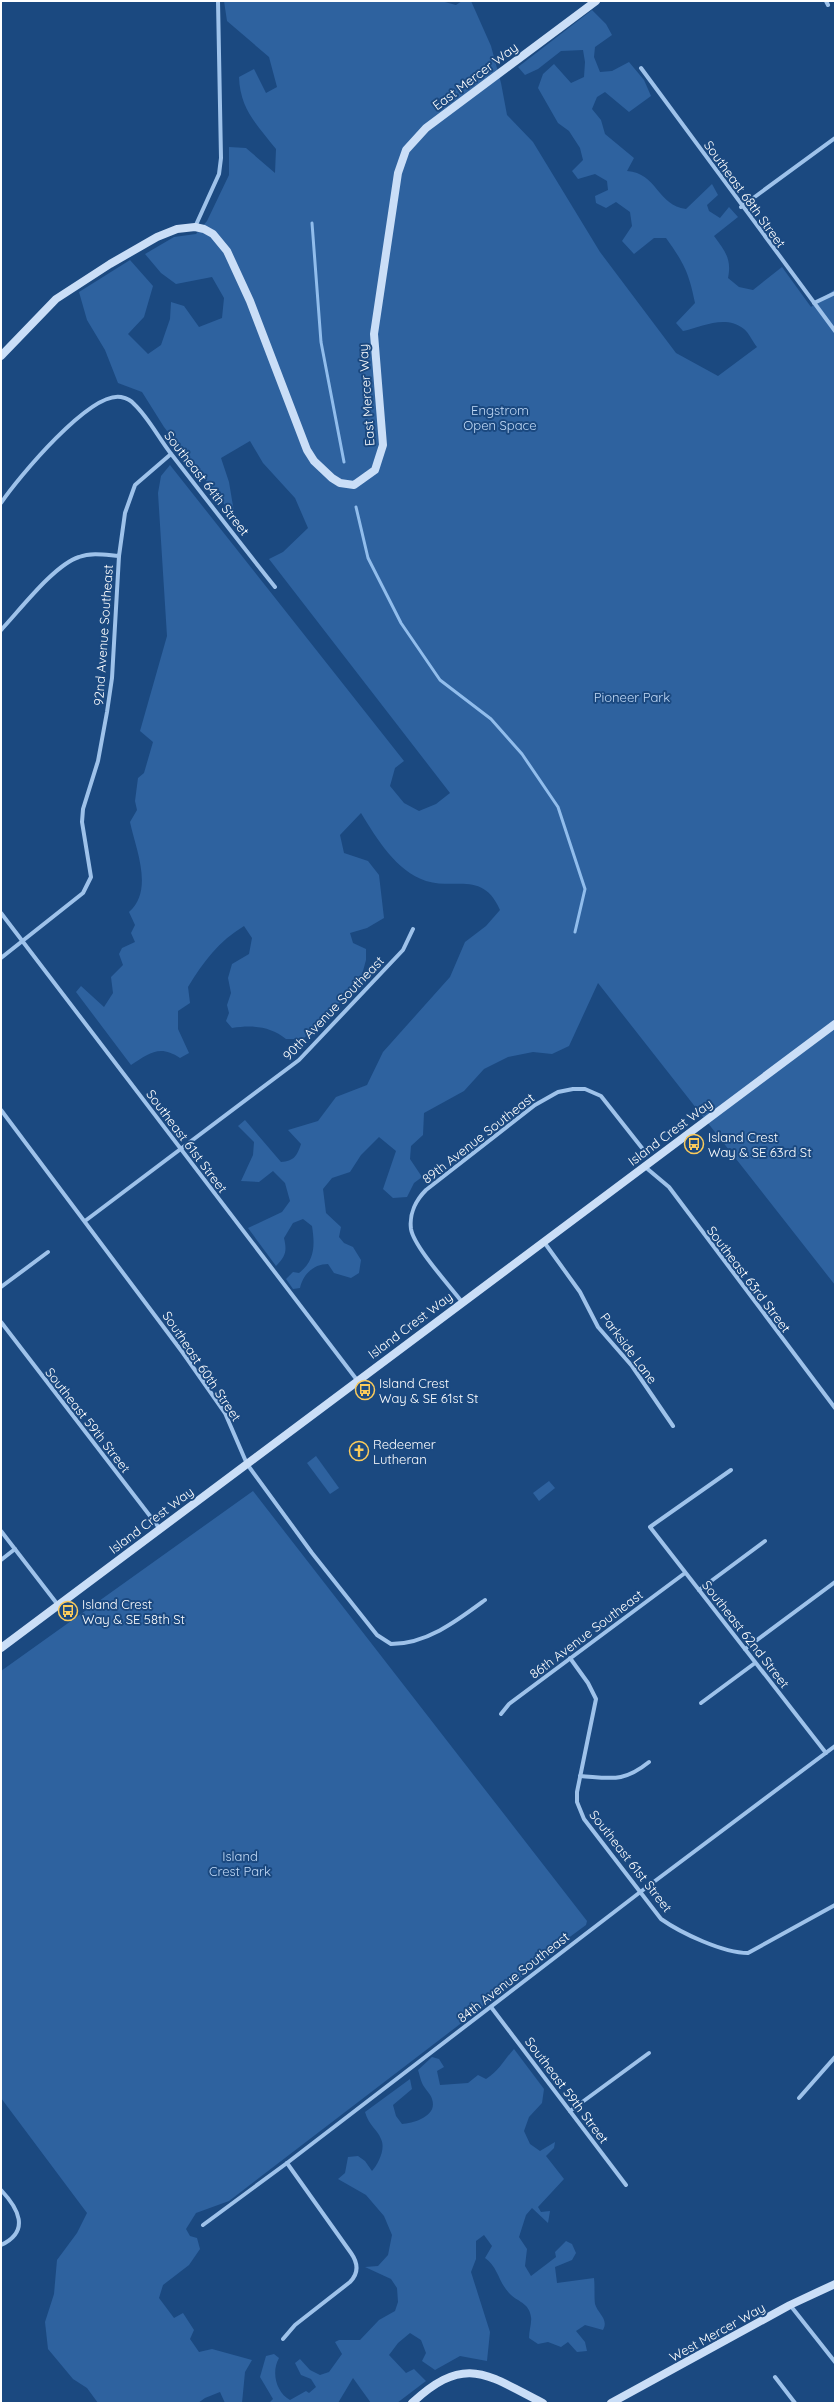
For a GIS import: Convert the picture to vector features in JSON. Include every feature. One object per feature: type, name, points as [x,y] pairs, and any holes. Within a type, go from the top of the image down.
[{"type":"street","points":[[1,356],[48,306],[69,289],[157,237],[177,229],[195,227],[218,174],[221,158],[218,1]]},
{"type":"street","name":"East Mercer Way","points":[[195,227],[213,234],[227,251],[250,301],[301,438],[314,461],[324,472],[340,483],[354,485],[362,481],[375,470],[383,445],[374,334],[398,173],[406,150],[411,142],[442,115],[595,1]]},
{"type":"street","name":"Southeast 68th Street","points":[[641,68],[741,207],[835,331]]},
{"type":"street","points":[[741,207],[835,138]]},
{"type":"street","points":[[814,302],[835,293]]},
{"type":"street","name":"Southeast 64th Street","points":[[1,502],[43,451],[83,413],[98,402],[120,396],[134,403],[171,454],[275,587]]},
{"type":"street","name":"92nd Avenue Southeast","points":[[1,958],[83,893],[91,877],[82,822],[83,809],[98,761],[112,678],[119,556],[126,513],[135,486],[171,454]]},
{"type":"street","points":[[1,630],[52,575],[72,560],[93,554],[119,556]]},
{"type":"street","name":"Southeast 61st Street","points":[[1,913],[357,1380]]},
{"type":"street","name":"90th Avenue Southeast","points":[[85,1221],[299,1060],[403,950],[413,929]]},
{"type":"street","name":"Island Crest Way","points":[[1,1648],[357,1380],[835,1024]]},
{"type":"street","name":"89th Avenue Southeast","points":[[462,1302],[417,1243],[411,1229],[411,1220],[415,1205],[426,1190],[535,1105],[558,1092],[573,1089],[591,1091],[601,1096],[642,1148]]},
{"type":"street","name":"Southeast 60th Street","points":[[1,1110],[183,1353],[225,1413],[247,1464],[312,1553],[367,1624],[385,1642],[397,1644],[435,1633],[453,1623],[485,1600]]},
{"type":"street","name":"Southeast 63rd Street","points":[[644,1166],[669,1187],[835,1408]]},
{"type":"street","name":"Parkside Lane","points":[[543,1242],[580,1292],[598,1327],[632,1366],[673,1426]]},
{"type":"street","points":[[1,1287],[48,1252]]},
{"type":"street","name":"Southeast 59th Street","points":[[1,1322],[160,1529]]},
{"type":"street","name":"Southeast 62nd Street","points":[[731,1470],[650,1528],[826,1753]]},
{"type":"street","points":[[1,1531],[58,1605]]},
{"type":"street","points":[[699,1590],[766,1541]]},
{"type":"street","points":[[1,1560],[15,1549]]},
{"type":"street","name":"86th Avenue Southeast","points":[[501,1714],[509,1704],[685,1573]]},
{"type":"street","points":[[744,1649],[835,1582]]},
{"type":"street","name":"Southeast 61st Street","points":[[570,1658],[588,1683],[596,1699],[580,1776],[577,1802],[584,1819],[652,1910],[669,1925],[728,1949],[742,1953],[756,1950],[835,1904]]},
{"type":"street","points":[[701,1704],[755,1663]]},
{"type":"street","name":"84th Avenue Southeast","points":[[204,2225],[639,1893],[835,1746]]},
{"type":"street","points":[[580,1776],[621,1778],[635,1773],[649,1762]]},
{"type":"street","name":"Southeast 59th Street","points":[[491,2007],[626,2185]]},
{"type":"street","points":[[570,2111],[649,2053]]},
{"type":"street","points":[[799,2098],[835,2057]]},
{"type":"street","points":[[283,2339],[295,2325],[350,2282],[356,2276],[357,2266],[351,2253],[287,2163]]},
{"type":"street","points":[[1,2190],[15,2205],[19,2224],[13,2238],[1,2245]]},
{"type":"street","name":"West Mercer Way","points":[[618,2402],[790,2305],[835,2284]]},
{"type":"street","points":[[790,2305],[835,2362]]},
{"type":"street","points":[[412,2403],[424,2392],[447,2378],[474,2372],[487,2374],[543,2403]]},
{"type":"street","points":[[775,2377],[795,2403]]},
{"type":"green space","points":[[224,1],[441,1],[456,5],[462,1],[471,1],[491,46],[501,83],[507,115],[533,142],[600,252],[676,353],[718,376],[757,347],[749,335],[744,329],[729,322],[714,323],[683,331],[676,323],[695,303],[688,276],[682,262],[666,238],[654,238],[634,254],[622,241],[632,226],[630,212],[616,202],[606,208],[596,203],[595,196],[608,190],[607,181],[595,174],[578,179],[572,171],[583,160],[580,148],[569,131],[558,123],[538,88],[543,74],[554,64],[571,83],[584,77],[585,62],[583,50],[561,51],[538,69],[525,75],[518,67],[592,10],[606,24],[612,35],[595,47],[594,57],[600,72],[612,71],[629,62],[644,80],[651,96],[629,112],[605,92],[597,97],[592,109],[601,120],[605,134],[634,158],[627,171],[637,173],[645,177],[669,202],[677,207],[686,209],[712,184],[718,195],[707,205],[709,211],[720,218],[729,207],[738,217],[714,236],[727,256],[729,266],[728,278],[739,287],[753,290],[782,267],[811,307],[835,289],[835,1285],[598,983],[569,1046],[552,1054],[533,1052],[508,1057],[484,1069],[464,1091],[424,1113],[423,1135],[411,1146],[410,1159],[422,1177],[414,1183],[407,1197],[393,1198],[383,1189],[396,1151],[379,1137],[361,1155],[350,1172],[332,1178],[323,1189],[326,1213],[341,1227],[339,1237],[344,1243],[353,1247],[361,1260],[359,1273],[351,1278],[334,1273],[328,1264],[323,1264],[306,1274],[300,1288],[293,1289],[286,1279],[293,1272],[299,1273],[311,1258],[313,1252],[312,1226],[303,1219],[293,1223],[284,1238],[284,1256],[276,1266],[248,1228],[282,1212],[290,1201],[285,1183],[273,1171],[259,1182],[241,1181],[253,1155],[254,1142],[238,1126],[245,1120],[281,1162],[292,1159],[298,1152],[301,1144],[288,1130],[318,1121],[336,1097],[367,1085],[383,1052],[450,977],[465,942],[486,926],[500,910],[493,898],[485,890],[477,886],[426,881],[405,870],[388,853],[361,813],[340,835],[344,853],[368,861],[379,875],[384,918],[367,928],[350,933],[353,943],[366,949],[366,960],[360,982],[303,1039],[286,1039],[274,1031],[267,1029],[254,1027],[232,1028],[226,1021],[229,1013],[227,1005],[231,993],[228,978],[232,964],[249,954],[252,938],[244,926],[219,945],[188,987],[190,1003],[178,1011],[178,1029],[189,1053],[180,1058],[173,1054],[160,1051],[149,1054],[131,1065],[76,992],[81,986],[104,1007],[113,993],[111,977],[123,965],[119,954],[122,948],[135,942],[131,933],[135,925],[129,912],[141,893],[142,881],[139,857],[130,822],[137,810],[135,801],[138,778],[144,773],[153,742],[140,731],[167,636],[158,493],[161,476],[170,465],[404,761],[395,768],[390,786],[404,803],[419,811],[436,804],[450,793],[269,559],[283,552],[308,528],[295,498],[263,463],[250,441],[221,458],[229,482],[235,518],[164,427],[142,392],[118,383],[105,350],[87,320],[79,292],[130,260],[153,286],[144,317],[128,334],[148,354],[161,345],[170,319],[171,302],[184,306],[199,327],[222,318],[224,298],[212,277],[176,284],[161,273],[145,254],[174,237],[196,234],[207,221],[229,175],[229,147],[246,148],[275,173],[276,149],[256,124],[246,108],[240,88],[239,77],[254,69],[266,93],[277,87],[269,57],[227,21]]},
{"type":"green space","points":[[316,1456],[339,1488],[330,1494],[307,1463]]},
{"type":"green space","points":[[549,1481],[555,1488],[539,1501],[533,1493]]},
{"type":"green space","name":"Island Crest Park","points":[[253,1491],[587,1921],[586,1925],[548,1953],[545,1959],[229,2201],[196,2213],[186,2229],[190,2236],[197,2238],[200,2249],[189,2265],[163,2285],[159,2298],[174,2318],[183,2313],[194,2330],[190,2339],[199,2352],[212,2349],[252,2360],[245,2372],[242,2403],[225,2403],[220,2392],[205,2398],[198,2403],[98,2403],[87,2388],[73,2379],[48,2349],[45,2322],[54,2294],[57,2260],[77,2233],[87,2213],[1,2098],[1,1671]]},
{"type":"green space","points":[[514,2049],[544,2089],[542,2103],[529,2117],[524,2131],[530,2144],[540,2151],[555,2142],[554,2148],[546,2156],[564,2179],[538,2207],[541,2212],[550,2211],[548,2223],[532,2208],[526,2215],[519,2237],[527,2249],[525,2266],[531,2276],[556,2257],[555,2252],[566,2241],[572,2244],[576,2253],[572,2260],[555,2267],[557,2283],[594,2278],[595,2304],[605,2323],[603,2330],[585,2325],[576,2331],[585,2342],[587,2351],[577,2352],[568,2342],[561,2347],[548,2342],[538,2344],[529,2338],[531,2319],[530,2312],[525,2305],[509,2293],[502,2284],[493,2266],[485,2258],[492,2246],[484,2235],[476,2241],[476,2259],[471,2272],[490,2332],[487,2361],[460,2356],[435,2370],[422,2361],[426,2353],[421,2340],[410,2333],[398,2343],[389,2355],[406,2373],[414,2369],[426,2381],[397,2403],[371,2403],[353,2378],[338,2403],[269,2403],[273,2399],[260,2377],[266,2356],[274,2354],[279,2358],[275,2369],[275,2375],[278,2387],[285,2396],[290,2400],[306,2391],[309,2393],[316,2387],[311,2379],[301,2375],[295,2363],[300,2359],[310,2370],[320,2375],[329,2372],[342,2354],[335,2342],[339,2340],[360,2340],[379,2320],[395,2311],[398,2302],[397,2288],[391,2279],[365,2267],[378,2266],[388,2255],[392,2235],[384,2216],[366,2195],[338,2179],[345,2173],[348,2157],[358,2156],[365,2161],[372,2171],[381,2156],[383,2147],[381,2139],[365,2112],[410,2079],[412,2089],[393,2105],[396,2116],[402,2124],[424,2118],[432,2110],[433,2105],[431,2098],[422,2084],[418,2070],[432,2057],[439,2059],[444,2067],[437,2071],[440,2085],[468,2083],[478,2075],[486,2079],[491,2076]]},
{"type":"waterway","points":[[312,223],[321,342],[344,462]]},
{"type":"waterway","points":[[356,507],[368,558],[401,623],[440,680],[491,719],[522,754],[558,807],[585,889],[575,932]]},
{"type":"place","name":"Island Crest Way & SE 63rd St","points":[[694,1144]]},
{"type":"place","name":"Island Crest Way & SE 61st St","points":[[365,1390]]},
{"type":"place","name":"Redeemer Lutheran","points":[[359,1451]]},
{"type":"place","name":"Island Crest Way & SE 58th St","points":[[68,1611]]},
{"type":"park label","name":"Engstrom Open Space","points":[[500,418]]},
{"type":"park label","name":"Pioneer Park","points":[[632,697]]}]
